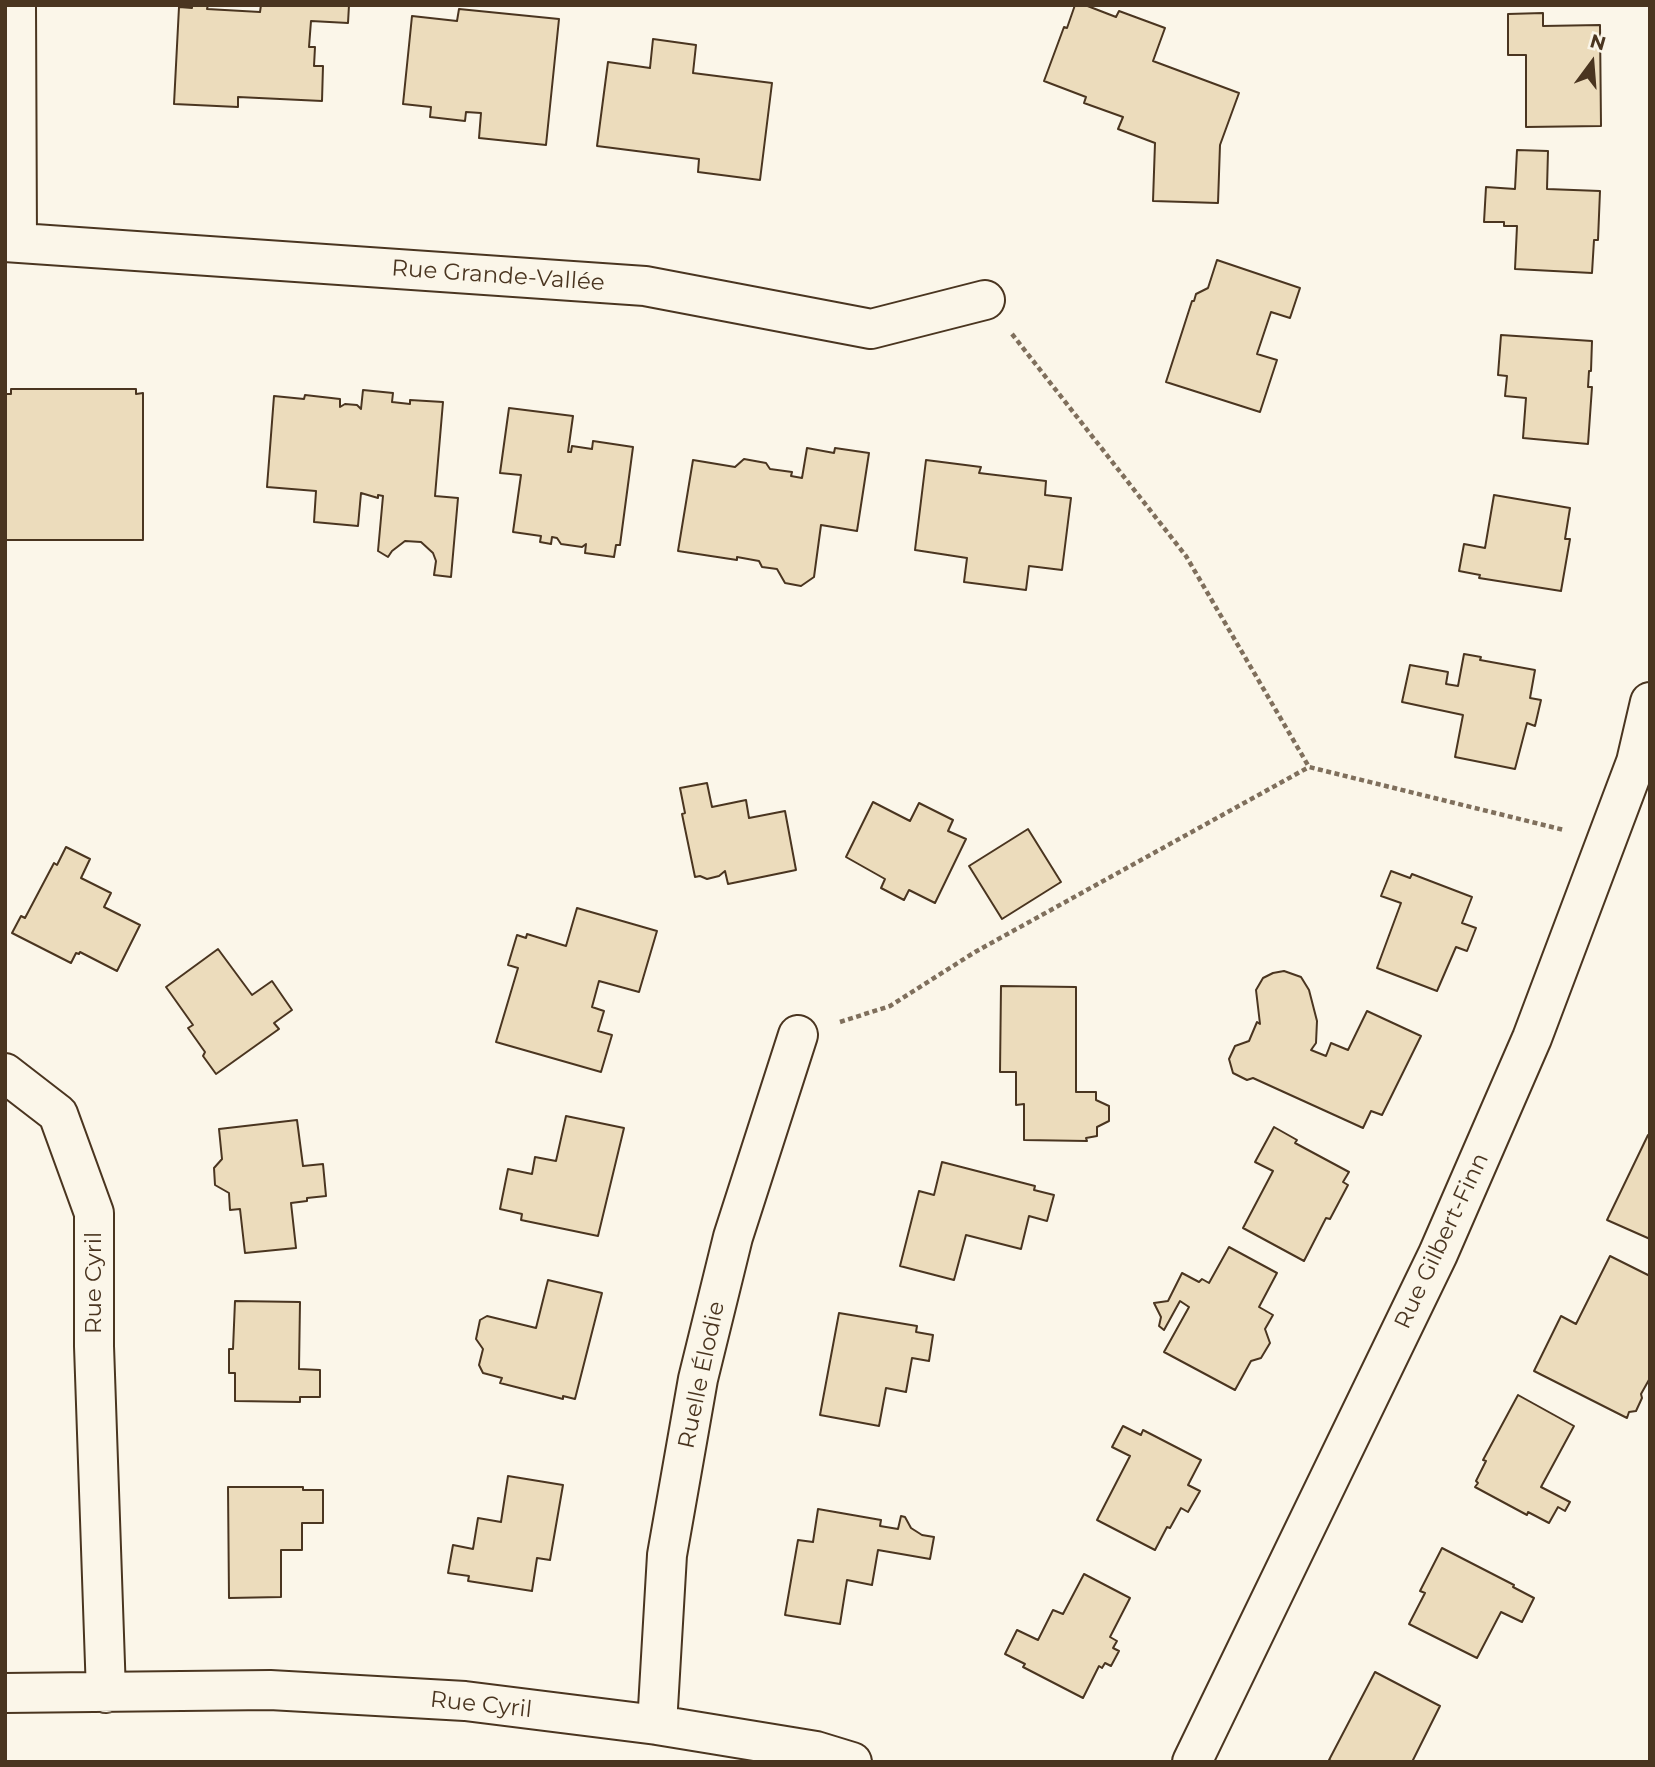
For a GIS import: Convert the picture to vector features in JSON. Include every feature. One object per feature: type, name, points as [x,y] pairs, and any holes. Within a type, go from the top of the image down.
[{"type":"street","points":[[11,242],[16,5]]},
{"type":"street","name":"Rue Grande-Vallée","points":[[11,242],[645,286],[871,329],[985,300]]},
{"type":"street","name":"Rue Gilbert-Finn","points":[[1192,1762],[1438,1254],[1532,1038],[1636,762],[1650,702]]},
{"type":"street","name":"Ruelle Élodie","points":[[657,1725],[667,1555],[698,1379],[733,1237],[798,1035]]},
{"type":"street","name":"Rue Cyril","points":[[5,1073],[58,1114],[94,1213],[93,1346],[106,1693]]},
{"type":"street","name":"Rue Cyril","points":[[5,1693],[284,1691],[465,1701],[657,1725],[816,1751],[852,1762]]},
{"type":"path","points":[[985,300],[1186,556],[1309,767]]},
{"type":"path","points":[[798,1035],[890,1006],[975,952],[1309,767],[1607,841]]},
{"type":"building","points":[[192,5],[208,5],[207,9],[260,12],[261,5],[349,5],[348,23],[311,21],[309,47],[315,47],[314,66],[323,66],[322,101],[238,97],[238,107],[174,104],[179,7],[192,8]]},
{"type":"building","points":[[1075,5],[1085,5],[1116,17],[1119,11],[1165,28],[1153,61],[1239,93],[1220,145],[1218,203],[1153,201],[1155,143],[1118,129],[1123,117],[1084,103],[1086,97],[1044,81]]},
{"type":"building","points":[[459,9],[559,19],[546,145],[479,138],[481,113],[466,112],[465,121],[430,117],[431,107],[403,104],[412,16],[457,21]]},
{"type":"building","points":[[1543,13],[1543,26],[1600,25],[1601,126],[1526,127],[1526,55],[1508,55],[1508,14]]},
{"type":"building","points":[[653,39],[696,45],[693,73],[772,83],[760,180],[698,172],[699,159],[597,146],[608,62],[650,68]]},
{"type":"building","points":[[1517,150],[1548,151],[1547,189],[1600,191],[1598,240],[1594,240],[1592,273],[1515,269],[1517,226],[1504,226],[1504,222],[1484,222],[1486,187],[1515,189]]},
{"type":"building","points":[[1217,260],[1300,288],[1290,318],[1271,312],[1257,354],[1277,360],[1260,412],[1166,382],[1192,301],[1196,294],[1208,288]]},
{"type":"building","points":[[1501,335],[1592,341],[1588,387],[1592,387],[1588,444],[1523,438],[1526,398],[1505,396],[1507,376],[1498,375]]},
{"type":"building","points":[[11,389],[136,389],[136,394],[143,393],[143,540],[5,540],[5,394],[11,394]]},
{"type":"building","points":[[363,390],[393,393],[392,402],[443,402],[435,496],[458,498],[451,577],[434,575],[436,561],[433,553],[421,542],[405,541],[388,557],[378,551],[383,496],[378,495],[378,498],[361,493],[358,526],[314,522],[316,491],[267,487],[274,396],[304,399],[305,395],[340,399],[340,407],[345,404],[357,405],[361,409]]},
{"type":"building","points":[[509,408],[573,416],[568,452],[571,452],[572,446],[592,449],[593,441],[633,447],[620,545],[616,545],[614,557],[585,553],[586,544],[582,547],[561,544],[557,538],[552,537],[551,544],[540,542],[541,536],[513,532],[521,475],[500,473]]},
{"type":"building","points":[[807,448],[834,453],[835,448],[869,453],[857,531],[821,525],[814,577],[801,586],[785,583],[777,569],[762,567],[759,561],[678,551],[693,460],[735,467],[744,459],[766,463],[770,469],[792,472],[791,476],[802,478]]},
{"type":"building","points":[[926,460],[981,467],[979,473],[1046,481],[1045,495],[1071,498],[1062,570],[1029,566],[1026,590],[964,582],[967,558],[915,550]]},
{"type":"building","points":[[1494,495],[1570,508],[1565,539],[1570,539],[1561,591],[1479,578],[1480,575],[1459,571],[1464,544],[1485,548]]},
{"type":"building","points":[[1464,654],[1481,657],[1480,660],[1535,670],[1530,698],[1541,700],[1535,726],[1527,723],[1515,769],[1455,757],[1463,715],[1402,702],[1410,665],[1448,672],[1446,684],[1458,686]]},
{"type":"building","points":[[707,783],[712,807],[746,800],[749,818],[785,811],[796,870],[728,884],[725,871],[719,876],[707,879],[695,877],[682,814],[685,813],[680,788]]},
{"type":"building","points":[[873,802],[910,821],[919,803],[953,820],[948,831],[966,839],[935,903],[909,890],[904,900],[881,888],[885,879],[846,857]]},
{"type":"building","points":[[1028,829],[1061,882],[1002,919],[969,866]]},
{"type":"building","points":[[66,847],[90,859],[81,878],[111,893],[104,907],[140,925],[117,971],[80,952],[76,953],[71,963],[12,933],[21,916],[25,918],[54,863],[57,865]]},
{"type":"building","points":[[1391,871],[1410,878],[1412,874],[1472,897],[1462,923],[1476,928],[1467,951],[1456,947],[1437,991],[1377,968],[1401,903],[1381,896]]},
{"type":"building","points":[[577,908],[657,931],[639,992],[599,981],[592,1007],[604,1011],[598,1031],[612,1035],[601,1072],[496,1042],[518,968],[508,965],[517,935],[526,938],[527,934],[566,946]]},
{"type":"building","points":[[218,949],[252,995],[272,981],[292,1010],[274,1023],[279,1029],[216,1074],[188,1028],[193,1025],[166,987]]},
{"type":"building","points":[[1284,971],[1301,977],[1309,990],[1317,1021],[1316,1043],[1311,1050],[1326,1056],[1331,1043],[1348,1050],[1367,1011],[1421,1036],[1382,1115],[1371,1111],[1363,1128],[1253,1078],[1247,1080],[1233,1073],[1229,1059],[1235,1046],[1249,1041],[1257,1022],[1260,1024],[1256,990],[1263,978]]},
{"type":"building","points":[[1001,986],[1076,987],[1076,1092],[1096,1092],[1096,1100],[1109,1106],[1109,1121],[1097,1127],[1097,1136],[1086,1138],[1087,1141],[1024,1140],[1024,1104],[1016,1105],[1016,1072],[1000,1072]]},
{"type":"building","points":[[566,1116],[624,1128],[598,1236],[521,1220],[522,1214],[500,1209],[508,1169],[532,1174],[535,1157],[556,1161]]},
{"type":"building","points":[[297,1120],[303,1166],[323,1164],[326,1196],[291,1203],[296,1248],[245,1253],[240,1209],[230,1210],[229,1193],[215,1185],[214,1168],[222,1159],[219,1129]]},
{"type":"building","points":[[1274,1127],[1297,1140],[1295,1143],[1349,1172],[1343,1182],[1348,1185],[1330,1219],[1326,1218],[1304,1261],[1243,1228],[1273,1171],[1255,1162]]},
{"type":"building","points":[[1648,1135],[1650,1136],[1650,1239],[1607,1220]]},
{"type":"building","points":[[942,1162],[1035,1186],[1034,1190],[1054,1195],[1047,1221],[1029,1216],[1021,1249],[966,1235],[954,1280],[900,1266],[919,1191],[934,1195]]},
{"type":"building","points":[[1229,1247],[1277,1273],[1259,1307],[1273,1315],[1265,1329],[1270,1343],[1261,1358],[1251,1361],[1235,1390],[1164,1352],[1189,1307],[1180,1301],[1164,1330],[1159,1326],[1161,1317],[1154,1303],[1168,1301],[1182,1273],[1199,1282],[1202,1279],[1209,1283]]},
{"type":"building","points":[[1610,1256],[1650,1276],[1650,1378],[1636,1411],[1629,1412],[1627,1418],[1534,1371],[1561,1316],[1576,1324]]},
{"type":"building","points":[[548,1280],[602,1293],[575,1399],[563,1396],[563,1399],[500,1383],[502,1378],[483,1373],[479,1365],[483,1349],[476,1339],[480,1320],[487,1316],[536,1328]]},
{"type":"building","points":[[235,1301],[300,1302],[299,1369],[320,1370],[320,1397],[300,1397],[300,1402],[235,1401],[235,1373],[229,1373],[229,1349],[233,1349]]},
{"type":"building","points":[[839,1313],[917,1326],[916,1332],[933,1335],[929,1361],[912,1358],[906,1392],[886,1388],[879,1426],[820,1415]]},
{"type":"building","points":[[1518,1395],[1574,1426],[1541,1487],[1570,1502],[1565,1511],[1558,1507],[1549,1523],[1528,1512],[1527,1515],[1475,1487],[1486,1461],[1483,1460]]},
{"type":"building","points":[[1123,1426],[1141,1435],[1143,1430],[1201,1460],[1188,1485],[1200,1491],[1188,1512],[1181,1508],[1155,1550],[1097,1520],[1130,1456],[1112,1447]]},
{"type":"building","points":[[508,1476],[563,1485],[550,1560],[537,1558],[532,1591],[468,1581],[469,1576],[448,1573],[453,1545],[473,1549],[478,1518],[501,1522]]},
{"type":"building","points":[[228,1487],[303,1487],[303,1490],[323,1490],[323,1523],[302,1523],[302,1550],[281,1550],[281,1597],[229,1598]]},
{"type":"building","points":[[818,1509],[881,1520],[880,1526],[898,1529],[901,1516],[905,1517],[911,1528],[922,1535],[934,1537],[930,1559],[878,1550],[872,1585],[847,1580],[840,1624],[785,1615],[798,1540],[813,1542]]},
{"type":"building","points":[[1442,1548],[1534,1598],[1522,1622],[1501,1612],[1477,1658],[1409,1624],[1425,1593],[1420,1591]]},
{"type":"building","points":[[1084,1574],[1130,1598],[1110,1637],[1117,1641],[1113,1648],[1119,1651],[1111,1666],[1105,1663],[1102,1668],[1099,1666],[1083,1698],[1023,1667],[1025,1664],[1005,1654],[1017,1630],[1038,1640],[1053,1610],[1063,1614]]},
{"type":"building","points":[[1375,1672],[1440,1706],[1412,1762],[1333,1762],[1329,1760]]}]
